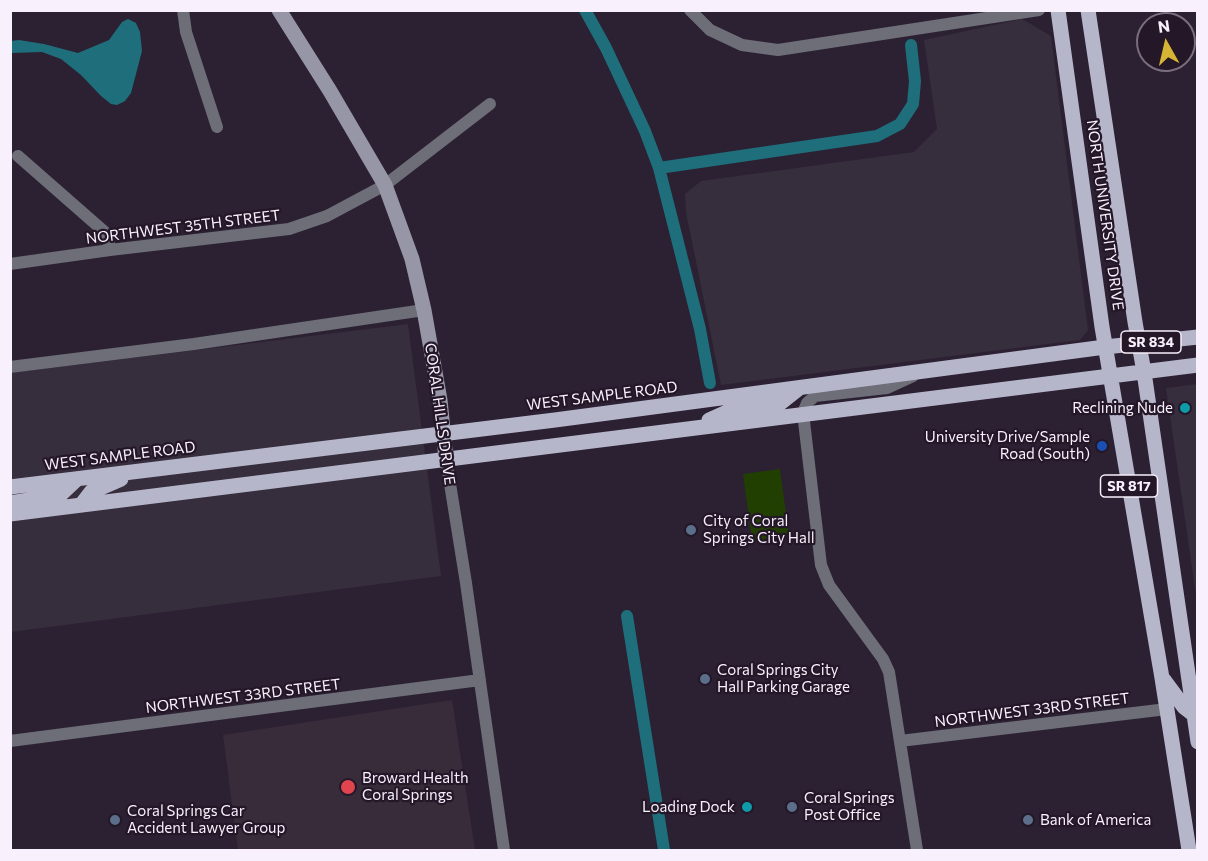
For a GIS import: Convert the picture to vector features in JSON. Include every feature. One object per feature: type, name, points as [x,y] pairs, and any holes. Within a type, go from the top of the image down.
[{"type":"main road","name":"NORTH UNIVERSITY DRIVE","points":[[1058,10],[1105,347],[1162,678],[1188,850]]},
{"type":"main road","name":"NORTH UNIVERSITY DRIVE","points":[[1090,11],[1197,738]]},
{"type":"main road","name":"WEST SAMPLE ROAD","points":[[10,488],[1197,337]]},
{"type":"main road","name":"SR 834","points":[[1144,372],[1197,365]]},
{"type":"main road","points":[[10,514],[1144,372]]},
{"type":"main road","points":[[696,427],[729,411],[778,404],[799,389]]},
{"type":"main road","points":[[81,505],[91,492],[140,471]]},
{"type":"main road","points":[[10,503],[60,495],[77,479]]},
{"type":"main road","points":[[1162,678],[1184,707],[1193,714]]},
{"type":"main road","points":[[1167,709],[1175,711],[1197,738]]},
{"type":"street","points":[[183,10],[186,32],[217,128]]},
{"type":"street","name":"CORAL HILLS DRIVE","points":[[279,10],[385,185],[412,259],[424,310],[440,400],[446,459],[504,850]]},
{"type":"street","points":[[690,10],[710,30],[742,45],[778,50],[1039,10]]},
{"type":"street","points":[[1083,10],[1090,11]]},
{"type":"street","name":"NORTHWEST 35TH STREET","points":[[10,264],[289,229],[327,216],[385,185],[490,104]]},
{"type":"street","points":[[18,156],[107,234],[110,250]]},
{"type":"street","points":[[10,367],[194,344],[424,310]]},
{"type":"street","points":[[917,850],[889,672],[883,659],[842,604],[824,575],[819,555],[803,413],[807,403],[815,396],[887,388],[920,373]]},
{"type":"street","name":"NORTHWEST 33RD STREET","points":[[10,741],[480,680]]},
{"type":"street","name":"NORTHWEST 33RD STREET","points":[[900,741],[1167,709]]},
{"type":"shaded area","points":[[1022,19],[1051,36],[1088,330],[1080,340],[721,385],[686,212],[685,194],[701,181],[914,152],[937,129],[924,40]]},
{"type":"shaded area","points":[[408,324],[441,576],[11,632],[10,373]]},
{"type":"shaded area","points":[[1198,384],[1197,602],[1166,388]]},
{"type":"shaded area","name":"Broward Health Coral Springs","points":[[452,700],[475,850],[238,850],[223,735]]},
{"type":"green space","points":[[780,469],[789,536],[752,541],[743,474]]},
{"type":"water","points":[[128,19],[136,23],[140,32],[142,51],[131,93],[125,101],[117,105],[111,104],[101,96],[81,75],[61,59],[42,52],[11,53],[11,41],[19,40],[78,53],[109,40],[122,22]]},
{"type":"waterway","points":[[585,10],[606,48],[645,131],[659,168],[700,329],[710,383]]},
{"type":"waterway","points":[[659,168],[877,136],[900,124],[913,104],[915,81],[911,45]]},
{"type":"waterway","points":[[627,616],[664,850]]},
{"type":"place","name":"Reclining Nude","points":[[1185,408]]},
{"type":"place","name":"University Drive/Sample Road (South)","points":[[1102,446]]},
{"type":"place","name":"City of Coral Springs City Hall","points":[[691,530]]},
{"type":"place","name":"Coral Springs City Hall Parking Garage","points":[[705,679]]},
{"type":"place","name":"Broward Health Coral Springs","points":[[348,787]]},
{"type":"place","name":"Loading Dock","points":[[747,807]]},
{"type":"place","name":"Coral Springs Post Office","points":[[792,807]]},
{"type":"place","name":"Coral Springs Car Accident Lawyer Group","points":[[115,820]]},
{"type":"place","name":"Bank of America","points":[[1028,820]]}]
